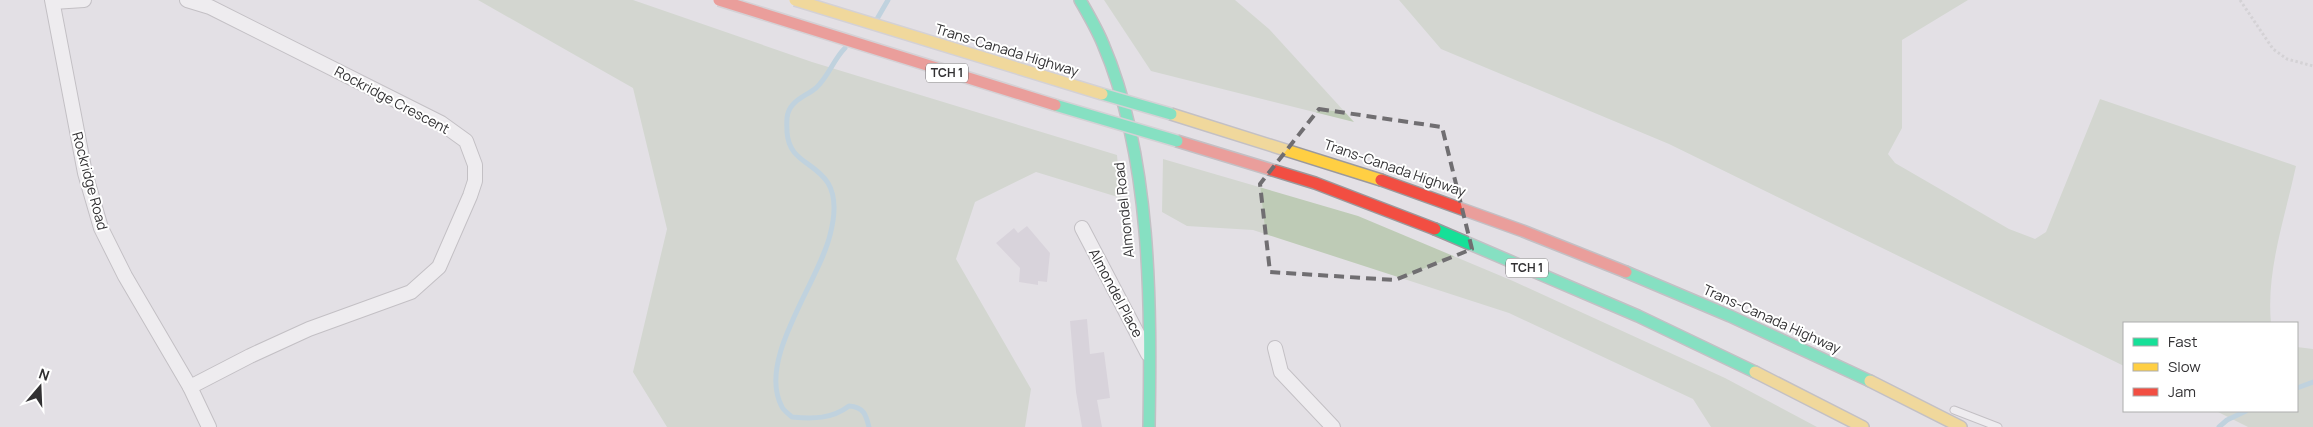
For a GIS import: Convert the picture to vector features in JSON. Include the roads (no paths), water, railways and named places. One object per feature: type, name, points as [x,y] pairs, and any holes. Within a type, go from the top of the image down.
[{"type":"main road","name":"TCH 1","points":[[719,0],[953,74],[1314,183],[1467,242],[1638,316],[1864,427]]},
{"type":"main road","name":"Trans-Canada Highway","points":[[795,0],[970,55],[1331,162],[1520,228],[1652,282],[1839,366],[1961,427]]},
{"type":"main road","name":"Almondel Road","points":[[1080,0],[1097,32],[1108,61],[1129,132],[1142,220],[1151,359],[1150,427]]},
{"type":"street","points":[[53,1],[84,0]]},
{"type":"street","name":"Rockridge Crescent","points":[[187,0],[210,7],[440,123],[466,141],[475,164],[475,181],[454,232],[439,267],[425,281],[411,292],[309,329],[250,356],[190,388]]},
{"type":"street","name":"Rockridge Road","points":[[53,1],[86,173],[101,228],[125,276],[190,388],[209,427]]},
{"type":"street","name":"Almondel Place","points":[[1082,228],[1151,359]]},
{"type":"street","points":[[1275,348],[1281,372],[1333,427]]},
{"type":"lane","points":[[1839,366],[1918,397]]},
{"type":"lane","points":[[1945,407],[1998,427]]},
{"type":"waterway","points":[[877,19],[888,0]]},
{"type":"waterway","points":[[845,48],[816,88],[796,101],[787,115],[787,132],[792,150],[828,183],[833,195],[834,209],[830,235],[824,254],[783,344],[777,367],[776,388],[782,407],[792,417],[829,416],[849,406],[864,412],[869,427]]},
{"type":"waterway","points":[[2298,388],[2313,382]]},
{"type":"waterway","points":[[2219,427],[2227,420],[2244,412]]}]
